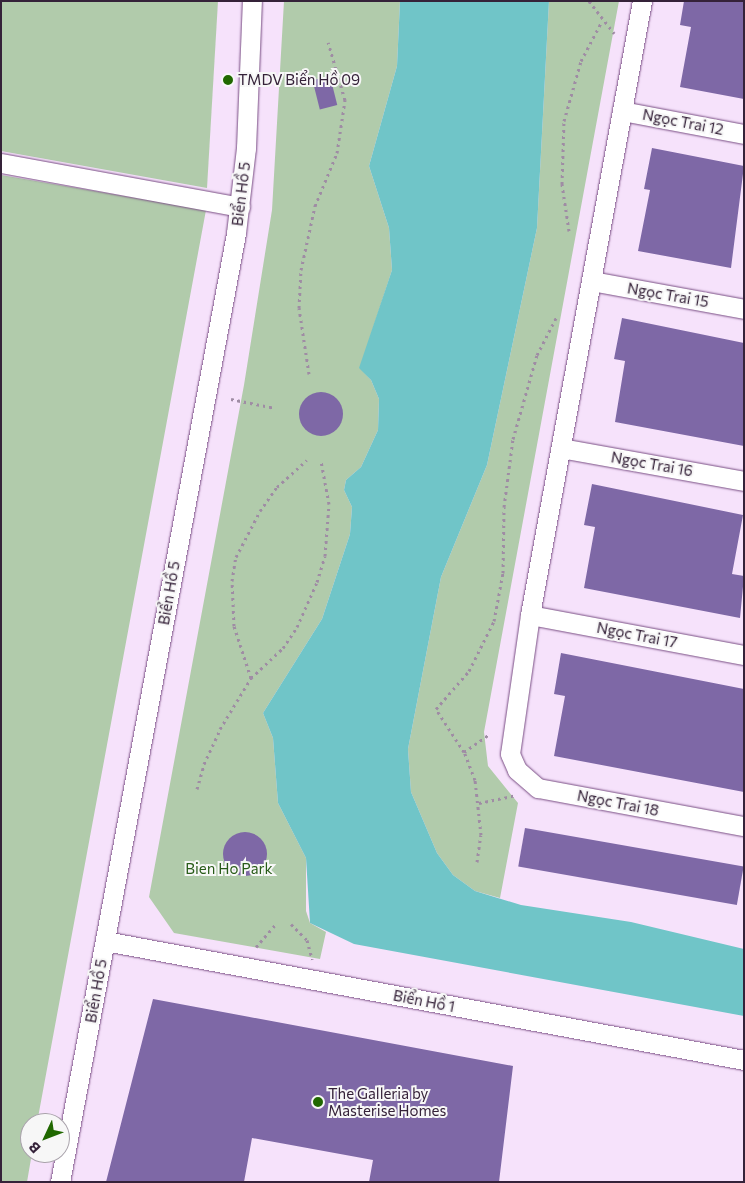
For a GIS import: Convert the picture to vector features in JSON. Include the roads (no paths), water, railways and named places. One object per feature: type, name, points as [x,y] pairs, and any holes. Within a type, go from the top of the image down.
[{"type":"street","name":"Biển Hồ 5","points":[[60,1182],[240,207],[252,1]]},
{"type":"street","points":[[530,615],[642,1]]},
{"type":"street","name":"Ngọc Trai 12","points":[[622,111],[744,134]]},
{"type":"street","points":[[1,163],[240,207]]},
{"type":"street","name":"Ngọc Trai 15","points":[[592,281],[744,308]]},
{"type":"street","name":"Ngọc Trai 16","points":[[561,448],[744,481]]},
{"type":"street","name":"Ngọc Trai 17","points":[[530,615],[744,655]]},
{"type":"street","name":"Ngọc Trai 18","points":[[530,615],[510,754],[518,770],[538,788],[744,826]]},
{"type":"street","name":"Biển Hồ 1","points":[[105,941],[744,1060]]},
{"type":"place","name":"TMDV Biển Hồ 09","points":[[228,80]]},
{"type":"place","name":"The Galleria by Masterise Homes","points":[[318,1102]]},
{"type":"park label","name":"Bien Ho Park","points":[[229,869]]}]
